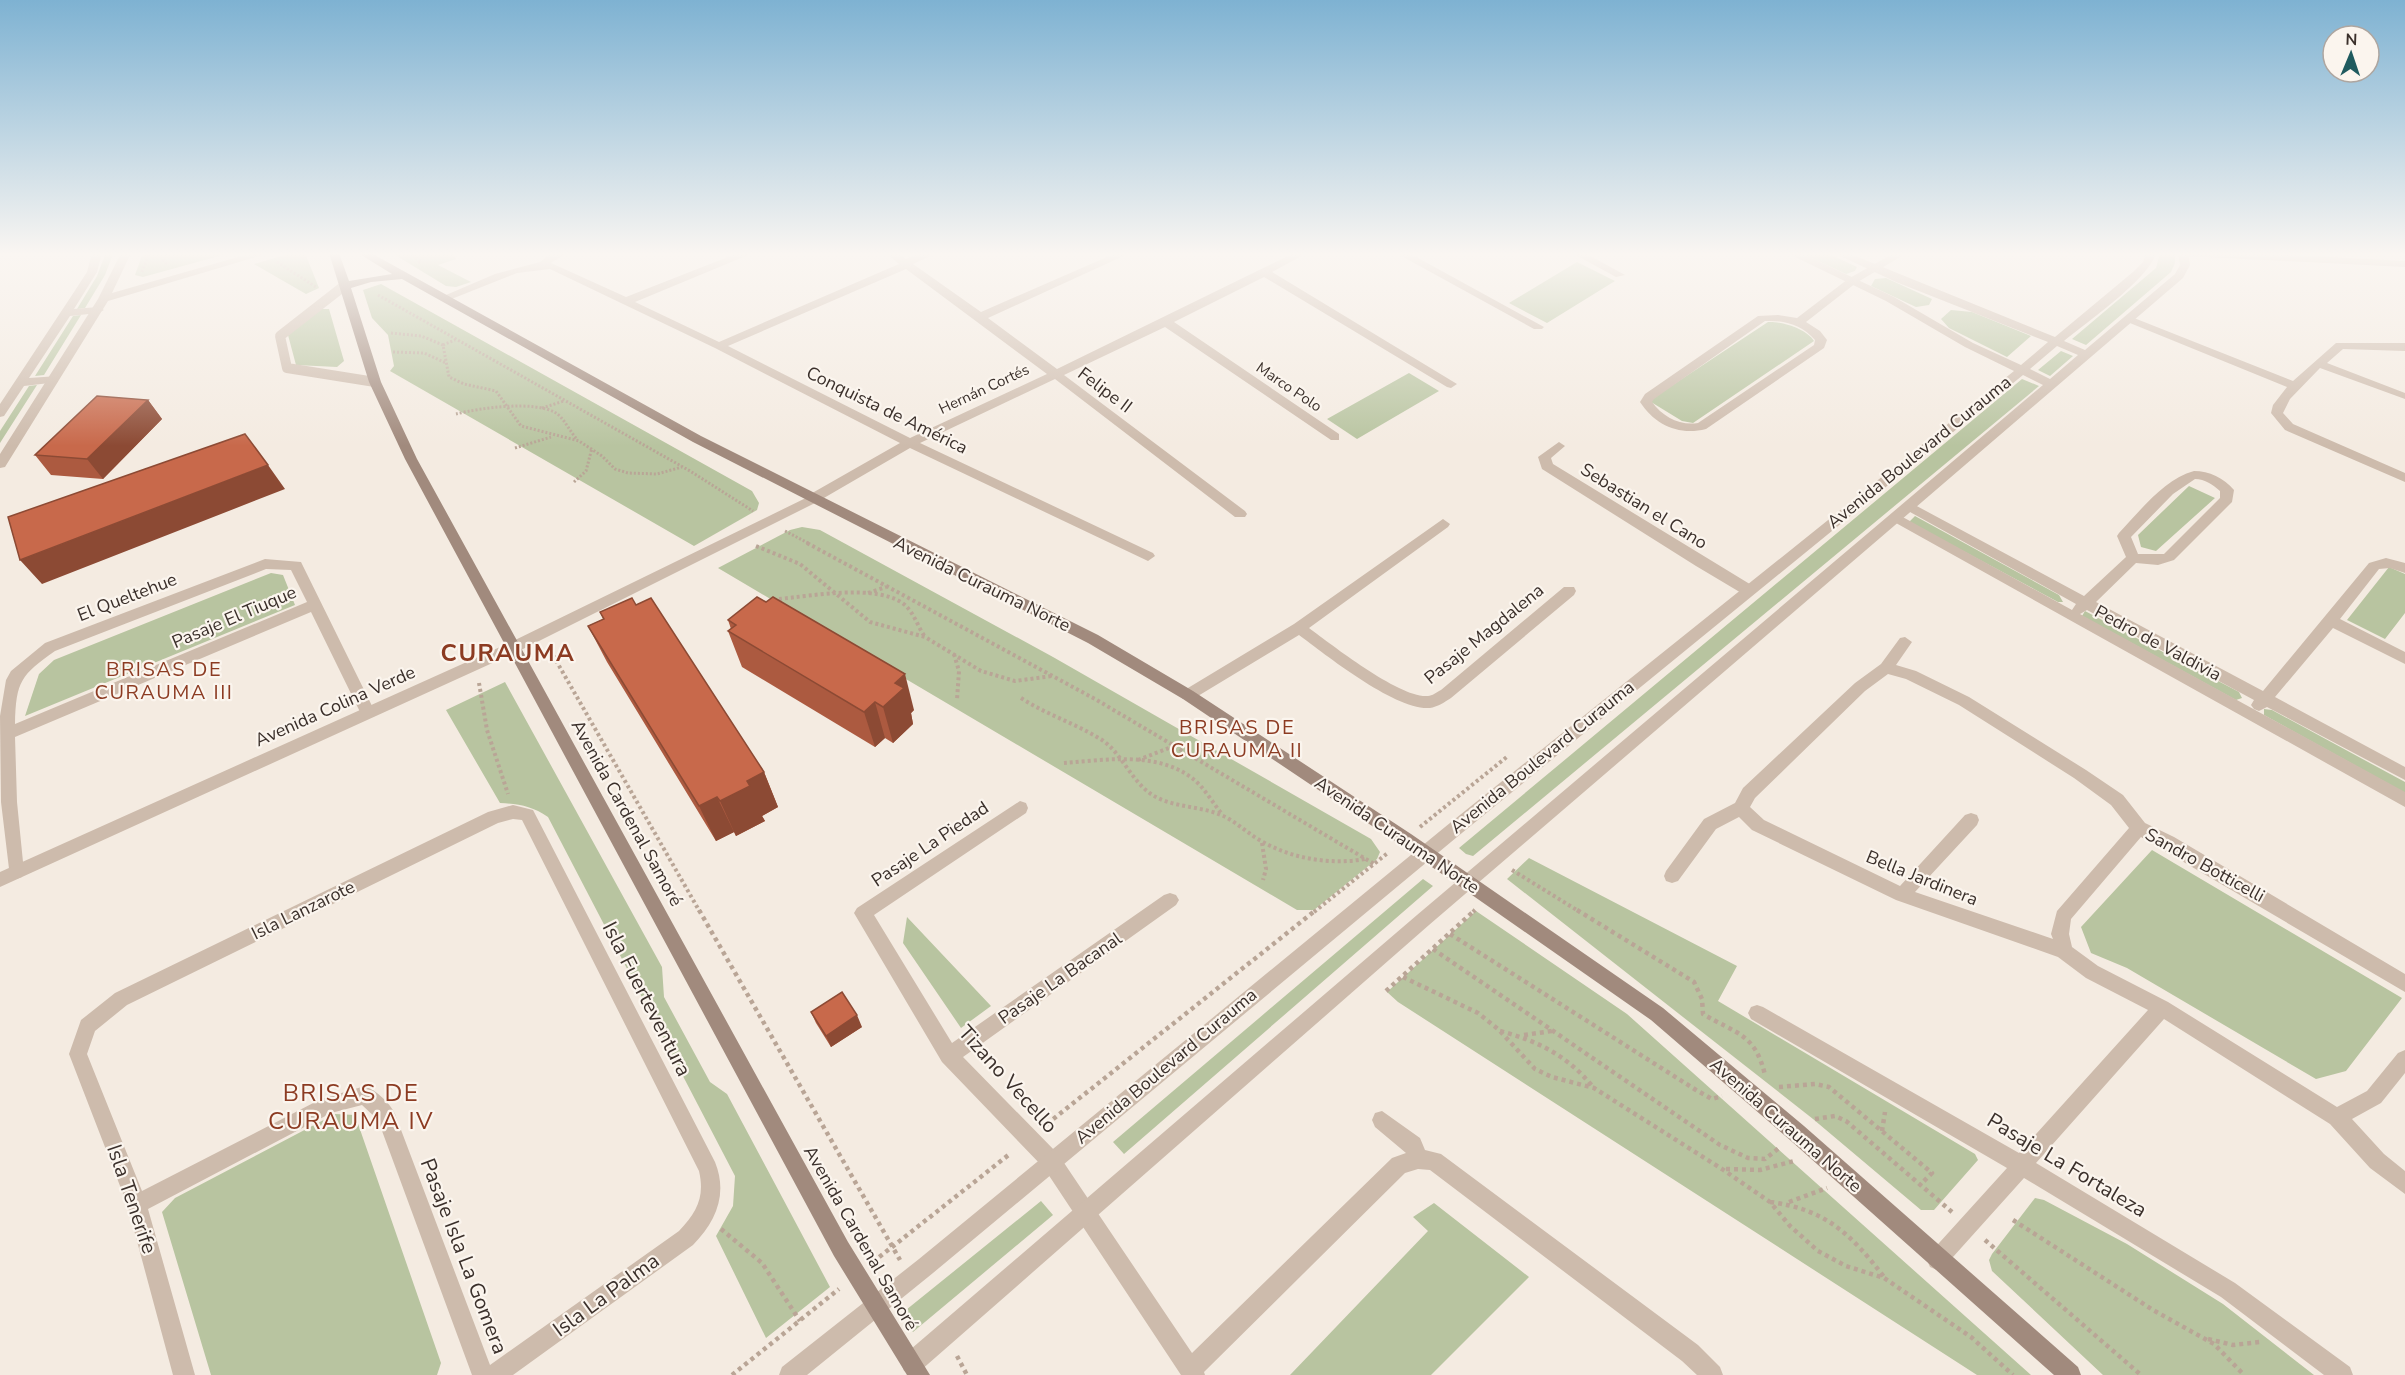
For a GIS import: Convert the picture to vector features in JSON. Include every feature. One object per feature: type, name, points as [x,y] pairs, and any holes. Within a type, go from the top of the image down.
[{"type":"main road","name":"Avenida Cardenal Samoré","points":[[354,317],[375,382],[411,459],[856,1275],[916,1369]]},
{"type":"main road","name":"Avenida Curauma Norte","points":[[478,317],[686,433],[812,499],[1093,639],[1188,695],[1405,839],[1657,1014],[1818,1151],[1937,1260],[2070,1375]]},
{"type":"street","points":[[0,413],[64,317]]},
{"type":"street","points":[[1,460],[93,317]]},
{"type":"street","name":"Conquista de América","points":[[660,317],[910,443],[1148,556]]},
{"type":"street","points":[[719,346],[784,317]]},
{"type":"street","name":"Felipe II","points":[[980,317],[1240,514]]},
{"type":"street","name":"Hernán Cortés","points":[[812,499],[910,443],[1175,317]]},
{"type":"street","points":[[1339,317],[1451,384]]},
{"type":"street","points":[[1520,317],[1538,327]]},
{"type":"street","points":[[1799,322],[1805,317]]},
{"type":"street","points":[[1939,317],[1969,345],[2051,384]]},
{"type":"street","points":[[2001,317],[2085,354]]},
{"type":"street","name":"Avenida Boulevard Curauma","points":[[790,1375],[876,1307],[1393,879],[1748,590],[1950,430],[2085,317]]},
{"type":"street","name":"Avenida Boulevard Curauma","points":[[916,1369],[1086,1213],[1468,882],[2131,317]]},
{"type":"street","points":[[2134,317],[2205,351],[2220,354],[2295,386]]},
{"type":"street","points":[[1762,318],[1783,318],[1799,322],[1817,334],[1821,340],[1820,346],[1702,426],[1694,429],[1669,422],[1650,409],[1646,402],[1649,397],[1762,318]]},
{"type":"street","name":"Marco Polo","points":[[1166,322],[1335,437]]},
{"type":"street","points":[[2405,347],[2340,345],[2295,386],[2277,406],[2277,413],[2289,427],[2405,478]]},
{"type":"street","points":[[2319,364],[2403,396]]},
{"type":"street","points":[[20,383],[54,379]]},
{"type":"street","name":"Sebastian el Cano","points":[[1559,446],[1544,457],[1547,466],[1748,590]]},
{"type":"street","points":[[2070,618],[2133,558],[2158,560],[2169,557],[2227,499],[2227,490],[2219,483],[2203,476],[2185,478],[2124,536],[2133,558]]},
{"type":"street","name":"Avenida Colina Verde","points":[[0,880],[514,647],[812,499]]},
{"type":"street","name":"Pedro de Valdivia","points":[[1901,513],[2084,603],[2405,774]]},
{"type":"street","name":"Pedro de Valdivia","points":[[1901,513],[2070,618],[2251,714],[2405,800]]},
{"type":"street","points":[[1188,695],[1299,628],[1443,524]]},
{"type":"street","points":[[2251,714],[2331,621],[2374,566],[2381,562],[2405,568]]},
{"type":"street","name":"El Queltehue","points":[[16,872],[2,736],[3,705],[13,680],[26,663],[50,647],[265,564],[296,565],[367,712]]},
{"type":"street","name":"Pasaje Magdalena","points":[[1299,628],[1388,688],[1412,699],[1430,702],[1446,694],[1569,591]]},
{"type":"street","name":"Pasaje El Tiuque","points":[[2,736],[316,604]]},
{"type":"street","points":[[2331,621],[2405,659]]},
{"type":"street","points":[[1672,876],[1710,824],[1742,808],[1749,793],[1860,687],[1887,668],[1905,642]]},
{"type":"street","points":[[1887,668],[1911,675],[1964,701],[2080,774],[2117,800],[2139,828]]},
{"type":"street","name":"Pasaje La Piedad","points":[[862,914],[1020,808]]},
{"type":"street","name":"Bella Jardinera","points":[[1742,808],[1758,825],[1902,895],[2064,951]]},
{"type":"street","name":"Isla Lanzarote","points":[[87,1026],[121,999],[494,817],[520,814]]},
{"type":"street","name":"Isla Fuerteventura","points":[[520,814],[708,1169],[712,1189],[708,1212]]},
{"type":"street","points":[[1902,895],[1971,820]]},
{"type":"street","name":"Sandro Botticelli","points":[[2064,951],[2060,934],[2062,916],[2139,828],[2178,847],[2387,970],[2405,984]]},
{"type":"street","name":"Pasaje La Bacanal","points":[[949,1056],[1170,900]]},
{"type":"street","name":"Tizano Vecello","points":[[862,914],[949,1056],[1051,1161],[1192,1373]]},
{"type":"street","points":[[2064,951],[2092,972],[2162,1008],[2337,1117],[2377,1161],[2405,1184]]},
{"type":"street","points":[[1937,1260],[2162,1008]]},
{"type":"street","name":"Pasaje La Fortaleza","points":[[1757,1013],[2021,1165],[2228,1290],[2342,1375]]},
{"type":"street","name":"Isla Tenerife","points":[[87,1026],[78,1054],[137,1204],[184,1375]]},
{"type":"street","points":[[2337,1117],[2373,1097],[2405,1059]]},
{"type":"street","name":"Pasaje Isla La Gomera","points":[[137,1204],[328,1105],[365,1095],[385,1114],[483,1375]]},
{"type":"street","points":[[1382,1120],[1413,1145],[1418,1159]]},
{"type":"street","points":[[1192,1373],[1399,1165],[1418,1159],[1434,1161],[1690,1353],[1712,1375]]},
{"type":"street","name":"Isla La Palma","points":[[495,1375],[686,1238],[708,1212]]},
{"type":"lane","points":[[304,317],[280,336],[287,368],[375,382]]},
{"type":"path","points":[[416,317],[681,466],[769,521],[1053,676],[1374,864],[1393,879]]},
{"type":"path","points":[[391,333],[421,336],[443,345],[455,339]]},
{"type":"path","points":[[443,345],[449,377],[464,384],[496,391],[521,426],[579,441],[592,448],[615,469],[628,473],[670,472],[681,466]]},
{"type":"path","points":[[393,352],[424,353],[446,363]]},
{"type":"path","points":[[539,409],[564,401]]},
{"type":"path","points":[[456,414],[482,408],[539,409],[555,413],[579,441]]},
{"type":"path","points":[[515,448],[558,436]]},
{"type":"path","points":[[574,482],[586,471],[592,448]]},
{"type":"path","points":[[756,545],[800,564],[842,595],[870,622],[925,637],[981,671],[1003,679],[1023,682],[1053,676]]},
{"type":"path","points":[[864,594],[887,586]]},
{"type":"path","points":[[779,599],[882,595],[902,603],[925,637]]},
{"type":"path","points":[[540,634],[910,1279]]},
{"type":"path","points":[[954,654],[959,671],[957,700]]},
{"type":"path","points":[[476,664],[487,730],[520,814]]},
{"type":"path","points":[[1021,698],[1043,713],[1072,722],[1105,742],[1147,791],[1160,799],[1222,814]]},
{"type":"path","points":[[1137,761],[1174,746]]},
{"type":"path","points":[[732,1375],[1514,751]]},
{"type":"path","points":[[1064,763],[1137,761],[1165,764],[1191,776],[1222,814],[1262,842],[1283,852],[1311,859],[1348,862],[1365,859]]},
{"type":"path","points":[[1262,842],[1266,868],[1263,880]]},
{"type":"path","points":[[1512,870],[1694,982],[1702,999],[1702,1014],[1738,1030],[1750,1039],[1759,1053],[1767,1081]]},
{"type":"path","points":[[1386,991],[1489,898]]},
{"type":"path","points":[[1437,909],[1460,925]]},
{"type":"path","points":[[1450,934],[1708,1097],[1716,1099],[1767,1081],[1779,1087],[1815,1084],[1829,1087],[1932,1173],[1920,1185]]},
{"type":"path","points":[[1403,977],[1469,1008],[1499,1030],[1535,1069],[1552,1077],[1594,1088],[1722,1169],[1770,1202],[1790,1226],[1818,1251],[1846,1266],[1884,1278],[1971,1337],[2013,1375]]},
{"type":"path","points":[[1499,1030],[1520,1036],[1562,1054],[1580,1068],[1594,1088]]},
{"type":"path","points":[[1520,1036],[1552,1031]]},
{"type":"path","points":[[1722,1169],[1744,1172],[1767,1171],[1818,1151]]},
{"type":"path","points":[[1785,1203],[1850,1180]]},
{"type":"path","points":[[1770,1202],[1805,1206],[1841,1228],[1866,1253],[1884,1278]]},
{"type":"path","points":[[708,1212],[762,1263],[800,1321]]},
{"type":"path","points":[[2013,1220],[2153,1310],[2204,1338],[2224,1353],[2244,1375]]},
{"type":"path","points":[[2204,1338],[2233,1345],[2252,1344],[2273,1340],[2284,1332]]},
{"type":"green space","points":[[72,317],[80,317],[44,375],[35,376]]},
{"type":"green space","points":[[311,317],[331,317],[344,361],[337,367],[296,365],[288,335]]},
{"type":"green space","points":[[440,317],[752,491],[759,503],[757,510],[694,546],[390,371],[394,366],[388,335],[372,318]]},
{"type":"green space","points":[[1536,317],[1556,317],[1547,323]]},
{"type":"green space","points":[[1985,317],[2031,336],[2007,357],[1949,328],[1941,319]]},
{"type":"green space","points":[[2098,317],[2118,317],[2086,345],[2072,339]]},
{"type":"green space","points":[[1768,322],[1793,327],[1806,333],[1814,341],[1693,423],[1682,421],[1651,402],[1653,398]]},
{"type":"green space","points":[[2061,351],[2073,356],[2050,376],[2038,370]]},
{"type":"green space","points":[[1409,373],[1439,391],[1357,439],[1327,419]]},
{"type":"green space","points":[[2022,379],[2039,386],[1473,856],[1459,848]]},
{"type":"green space","points":[[37,385],[0,443],[0,431],[29,386]]},
{"type":"green space","points":[[2189,486],[2215,498],[2156,551],[2141,547],[2138,535]]},
{"type":"green space","points":[[1915,516],[2059,595],[2063,602],[2058,602],[1909,522]]},
{"type":"green space","points":[[802,527],[820,530],[1053,657],[1371,839],[1380,852],[1377,859],[1314,910],[1297,910],[718,568],[790,530]]},
{"type":"green space","points":[[2389,567],[2405,574],[2405,613],[2385,639],[2347,620]]},
{"type":"green space","points":[[271,573],[283,575],[295,605],[25,716],[39,674],[54,660]]},
{"type":"green space","points":[[2085,611],[2239,692],[2242,698],[2236,700],[2082,616]]},
{"type":"green space","points":[[505,682],[662,967],[664,997],[710,1082],[727,1094],[830,1287],[766,1338],[716,1236],[733,1206],[735,1176],[548,817],[525,806],[500,803],[446,710]]},
{"type":"green space","points":[[2264,709],[2272,710],[2405,782],[2405,793],[2264,715]]},
{"type":"green space","points":[[2152,850],[2402,998],[2346,1071],[2316,1079],[2127,968],[2091,953],[2081,927]]},
{"type":"green space","points":[[1529,858],[1737,966],[1718,1001],[1975,1154],[1978,1160],[1934,1210],[1921,1210],[1813,1119],[1507,879]]},
{"type":"green space","points":[[1423,879],[1433,886],[1124,1154],[1113,1142]]},
{"type":"green space","points":[[1476,911],[1627,1014],[2031,1375],[1977,1375],[1398,1002],[1387,992]]},
{"type":"green space","points":[[907,917],[991,1006],[961,1028],[903,943]]},
{"type":"green space","points":[[335,1114],[355,1115],[441,1363],[437,1375],[211,1375],[162,1212],[175,1198]]},
{"type":"green space","points":[[2035,1198],[2044,1200],[2127,1244],[2223,1304],[2314,1375],[2103,1375],[1992,1271],[1989,1260],[1992,1254]]},
{"type":"green space","points":[[1041,1201],[1053,1215],[913,1332],[901,1314]]},
{"type":"green space","points":[[1434,1203],[1529,1277],[1431,1375],[1290,1375],[1428,1231],[1413,1217]]},
{"type":"building","points":[[97,396],[148,400],[87,459],[35,455]]},
{"type":"building","points":[[245,434],[268,465],[20,560],[8,517]]},
{"type":"building","points":[[757,597],[766,602],[773,597],[905,674],[895,683],[904,688],[883,707],[875,702],[864,712],[728,631],[736,625],[728,620]]},
{"type":"building","points":[[632,598],[636,605],[651,598],[764,772],[747,781],[750,786],[720,801],[717,797],[699,806],[588,626],[604,619],[600,612]]},
{"type":"building","points":[[842,992],[857,1015],[826,1036],[811,1012]]},
{"type":"district","name":"CURAUMA","points":[[508,653]]},
{"type":"district","name":"BRISAS DE CURAUMA III","points":[[164,680]]},
{"type":"district","name":"BRISAS DE CURAUMA II","points":[[1237,738]]},
{"type":"district","name":"BRISAS DE CURAUMA IV","points":[[351,1107]]}]
